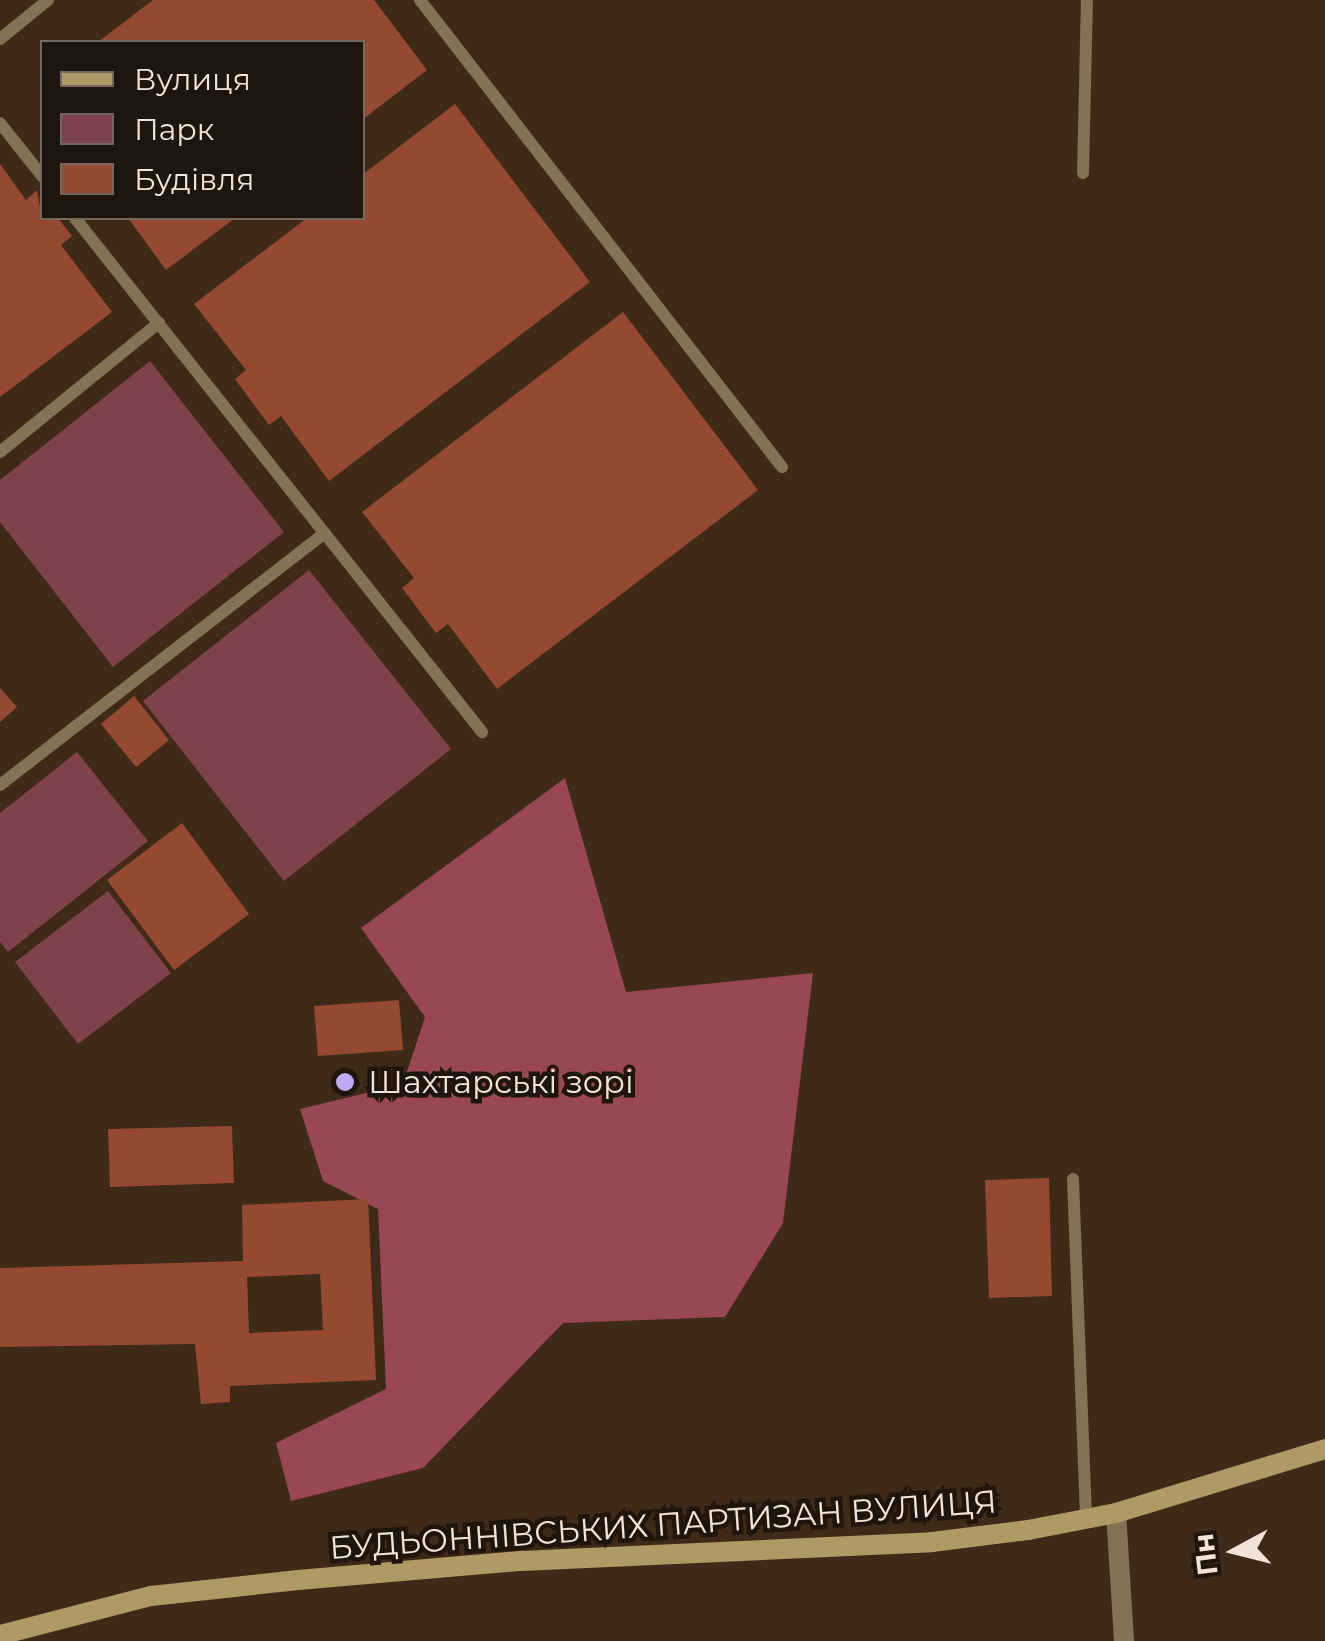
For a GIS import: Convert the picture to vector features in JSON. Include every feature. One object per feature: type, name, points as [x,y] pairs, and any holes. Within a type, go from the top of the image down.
[{"type":"main road","name":"БУДЬОННІВСЬКИХ ПАРТИЗАН ВУЛИЦЯ","points":[[0,1635],[151,1596],[261,1584],[521,1561],[932,1542],[1116,1513],[1325,1449]]},
{"type":"street","points":[[1116,1513],[1124,1641]]},
{"type":"lane","points":[[0,39],[48,0]]},
{"type":"lane","points":[[420,0],[782,468]]},
{"type":"lane","points":[[1083,172],[1086,0]]},
{"type":"lane","points":[[0,123],[40,173]]},
{"type":"lane","points":[[77,220],[482,732]]},
{"type":"lane","points":[[0,452],[158,323]]},
{"type":"lane","points":[[0,785],[325,533]]},
{"type":"lane","points":[[1073,1179],[1086,1519]]},
{"type":"green space","points":[[150,361],[284,532],[113,667],[0,522],[0,480]]},
{"type":"green space","points":[[309,570],[451,749],[284,881],[143,701]]},
{"type":"green space","points":[[77,752],[148,841],[8,952],[0,942],[0,813]]},
{"type":"green space","points":[[108,891],[171,973],[78,1044],[15,962]]},
{"type":"shaded area","points":[[565,778],[626,992],[813,973],[783,1223],[725,1317],[563,1323],[423,1468],[291,1501],[276,1443],[386,1389],[378,1209],[323,1181],[300,1109],[403,1084],[425,1017],[361,928]]},
{"type":"building","points":[[153,0],[374,0],[427,70],[365,118],[365,40],[101,40]]},
{"type":"building","points":[[455,104],[590,282],[329,481],[281,416],[269,425],[235,379],[246,370],[194,304],[304,220],[365,220],[365,173]]},
{"type":"building","points":[[0,164],[26,200],[37,190],[40,220],[60,220],[72,236],[61,245],[112,312],[0,397]]},
{"type":"building","points":[[129,220],[232,220],[166,270]]},
{"type":"building","points":[[623,312],[758,490],[497,689],[448,624],[436,633],[402,588],[414,578],[362,512]]},
{"type":"building","points":[[0,688],[17,707],[0,722]]},
{"type":"building","points":[[134,696],[169,740],[136,767],[101,724]]},
{"type":"building","points":[[182,823],[249,914],[174,970],[107,880]]},
{"type":"building","points":[[399,1000],[403,1050],[318,1056],[314,1006]]},
{"type":"building","points":[[232,1126],[234,1183],[110,1187],[108,1129]]},
{"type":"building","points":[[1049,1178],[1052,1296],[989,1298],[985,1180]]},
{"type":"building","points":[[368,1199],[376,1380],[230,1386],[230,1402],[201,1404],[195,1344],[0,1347],[0,1268],[243,1261],[242,1205]],"holes":[[[320,1274],[323,1330],[249,1333],[247,1277]]]},
{"type":"place","name":"Шахтарські зорі","points":[[345,1082]]}]
